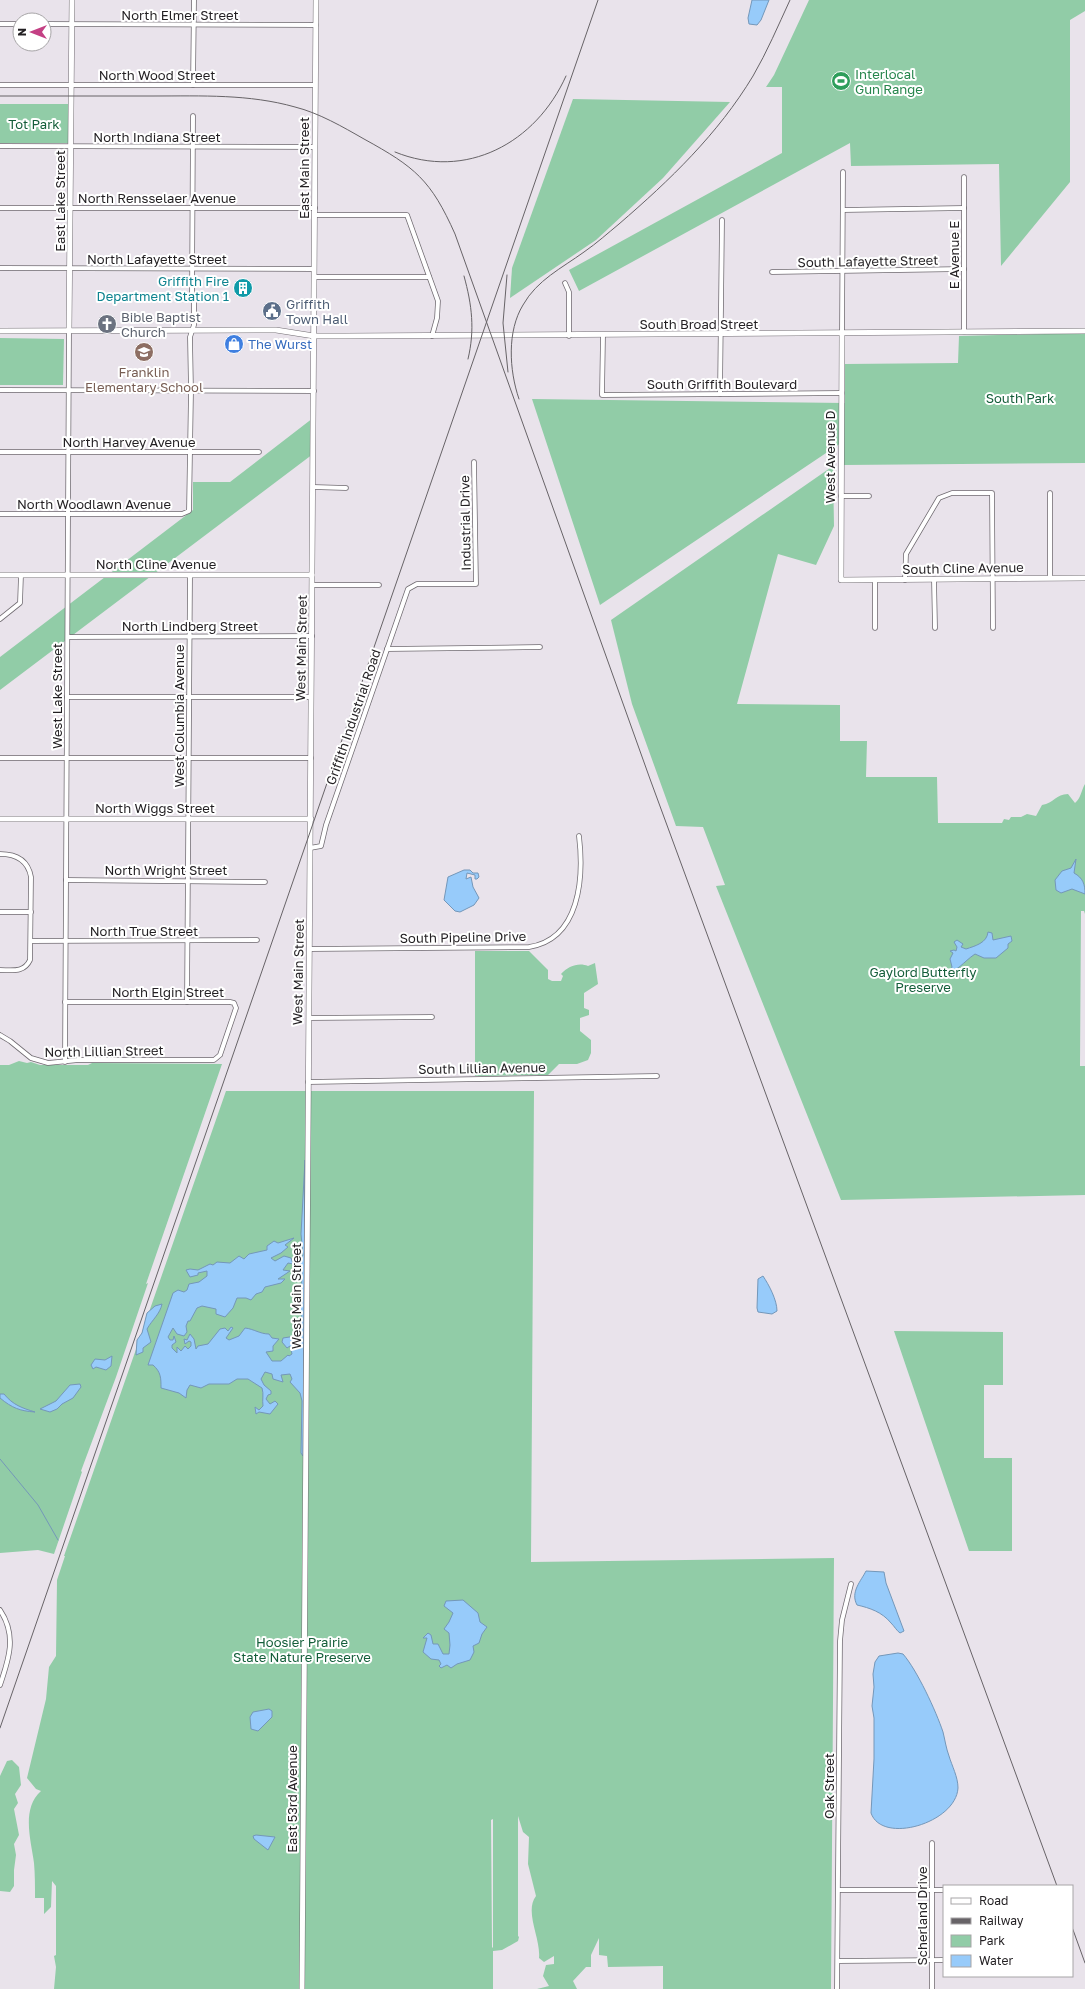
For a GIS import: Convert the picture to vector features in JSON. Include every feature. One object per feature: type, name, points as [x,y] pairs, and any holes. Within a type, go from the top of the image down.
[{"type":"street","name":"East Lake Street","points":[[69,331],[72,0]]},
{"type":"street","points":[[193,85],[194,0]]},
{"type":"street","name":"East Main Street","points":[[314,336],[316,0]]},
{"type":"street","points":[[0,24],[12,24]]},
{"type":"street","name":"North Elmer Street","points":[[52,24],[316,24]]},
{"type":"street","name":"North Wood Street","points":[[0,85],[315,85]]},
{"type":"street","points":[[190,452],[190,337],[194,326],[192,269],[193,116]]},
{"type":"street","name":"North Indiana Street","points":[[0,146],[315,147]]},
{"type":"street","points":[[842,334],[843,172]]},
{"type":"street","name":"E Avenue E","points":[[964,177],[964,332]]},
{"type":"street","name":"North Rensselaer Avenue","points":[[0,208],[315,208]]},
{"type":"street","points":[[843,210],[964,208]]},
{"type":"street","points":[[315,215],[406,215],[438,302],[432,336]]},
{"type":"street","points":[[720,394],[722,220]]},
{"type":"street","name":"North Lafayette Street","points":[[0,268],[314,269]]},
{"type":"street","name":"South Lafayette Street","points":[[772,272],[964,269]]},
{"type":"street","points":[[314,277],[429,277]]},
{"type":"street","points":[[565,283],[569,292],[569,336]]},
{"type":"street","name":"South Broad Street","points":[[0,330],[276,330],[314,336],[603,336],[1085,331]]},
{"type":"street","name":"West Lake Street","points":[[64,1062],[67,819],[69,331]]},
{"type":"street","name":"West Avenue D","points":[[841,580],[842,334]]},
{"type":"street","name":"West Main Street","points":[[305,1608],[314,336]]},
{"type":"street","name":"South Griffith Boulevard","points":[[603,336],[602,395],[842,393]]},
{"type":"street","points":[[0,390],[314,391]]},
{"type":"street","name":"North Harvey Avenue","points":[[0,452],[259,452]]},
{"type":"street","name":"North Woodlawn Avenue","points":[[0,514],[182,514],[188,512],[190,505],[190,452]]},
{"type":"street","name":"Industrial Drive","points":[[412,586],[417,584],[476,584],[474,462]]},
{"type":"street","points":[[313,487],[346,488]]},
{"type":"street","points":[[905,580],[905,556],[939,498],[952,493],[992,493],[994,628]]},
{"type":"street","points":[[1050,493],[1050,578]]},
{"type":"street","points":[[841,496],[869,496]]},
{"type":"street","name":"North Cline Avenue","points":[[0,575],[312,575]]},
{"type":"street","points":[[0,619],[20,603],[21,575]]},
{"type":"street","name":"West Columbia Avenue","points":[[187,1002],[190,575]]},
{"type":"street","name":"South Cline Avenue","points":[[841,580],[1085,578]]},
{"type":"street","points":[[934,579],[935,628]]},
{"type":"street","points":[[875,580],[875,628]]},
{"type":"street","points":[[313,586],[379,585]]},
{"type":"street","name":"Griffith Industrial Road","points":[[310,848],[319,848],[322,845],[326,825],[407,591],[412,586]]},
{"type":"street","name":"North Lindberg Street","points":[[68,637],[312,636]]},
{"type":"street","points":[[387,649],[540,647]]},
{"type":"street","points":[[67,697],[311,697]]},
{"type":"street","points":[[0,758],[311,758]]},
{"type":"street","name":"North Wiggs Street","points":[[0,819],[311,819]]},
{"type":"street","name":"South Pipeline Drive","points":[[310,949],[529,947],[544,943],[563,930],[575,904],[581,869],[579,836]]},
{"type":"street","points":[[0,854],[16,856],[28,866],[31,877],[30,960],[25,968],[16,970],[0,970]]},
{"type":"street","name":"North Wright Street","points":[[66,880],[188,880],[265,882]]},
{"type":"street","points":[[0,912],[31,912]]},
{"type":"street","name":"North True Street","points":[[31,941],[257,940]]},
{"type":"street","name":"North Elgin Street","points":[[65,1002],[230,1002],[236,1005],[236,1009],[217,1058]]},
{"type":"street","points":[[309,1018],[432,1017]]},
{"type":"street","name":"North Lillian Street","points":[[0,1035],[10,1041],[25,1055],[35,1060],[48,1063],[78,1060],[212,1060],[217,1058]]},
{"type":"street","name":"South Lillian Avenue","points":[[308,1082],[657,1076]]},
{"type":"street","name":"Oak Street","points":[[837,1989],[840,1641],[842,1620],[851,1584]]},
{"type":"street","name":"East 53rd Avenue","points":[[302,1989],[305,1608]]},
{"type":"street","points":[[0,1610],[8,1626],[10,1650],[0,1685]]},
{"type":"street","name":"Scherland Drive","points":[[932,1843],[932,1989]]},
{"type":"street","points":[[839,1890],[943,1890]]},
{"type":"street","points":[[838,1961],[943,1960]]},
{"type":"green space","points":[[809,0],[1085,0],[1085,11],[1070,20],[1070,182],[1001,266],[999,164],[851,166],[850,143],[579,291],[569,270],[782,153],[782,87],[766,87],[774,75]]},
{"type":"green space","points":[[573,99],[730,102],[663,178],[596,240],[510,298],[512,268]]},
{"type":"green space","name":"Tot Park","points":[[0,104],[68,104],[68,143],[0,143]]},
{"type":"green space","name":"South Park","points":[[1085,333],[1085,463],[844,465],[844,424],[841,443],[600,605],[532,399],[845,403],[845,364],[958,363],[959,336]]},
{"type":"green space","points":[[0,338],[64,339],[63,385],[0,385]]},
{"type":"green space","points":[[313,418],[313,454],[0,690],[0,657],[193,510],[193,482],[230,482]]},
{"type":"green space","name":"Gaylord Butterfly Preserve","points":[[833,466],[834,526],[816,565],[778,554],[737,704],[840,705],[840,741],[867,741],[866,777],[937,777],[938,823],[1002,823],[1004,819],[1009,820],[1011,817],[1021,817],[1027,814],[1036,816],[1042,805],[1064,794],[1068,794],[1075,803],[1080,797],[1085,784],[1085,914],[1084,911],[1081,911],[1080,1066],[1085,1066],[1085,1195],[841,1200],[716,886],[725,885],[703,827],[676,826],[632,704],[611,620]]},
{"type":"green space","points":[[475,951],[529,951],[548,970],[548,979],[552,981],[561,981],[563,976],[561,974],[570,967],[581,964],[588,966],[595,963],[598,984],[584,993],[584,1008],[589,1010],[589,1015],[580,1018],[580,1031],[591,1040],[591,1053],[588,1060],[577,1064],[559,1064],[548,1075],[475,1076]]},
{"type":"green space","points":[[19,1061],[27,1063],[31,1062],[40,1065],[88,1065],[92,1063],[222,1064],[146,1284],[148,1283],[116,1377],[81,1471],[82,1472],[54,1554],[38,1550],[0,1553],[0,1065],[9,1065]]},
{"type":"green space","name":"Hoosier Prairie State Nature Preserve","points":[[226,1091],[534,1091],[531,1562],[834,1558],[831,1989],[663,1989],[663,1966],[608,1967],[607,1956],[599,1955],[599,1938],[591,1955],[591,1967],[586,1967],[573,1981],[577,1989],[537,1989],[549,1986],[543,1976],[546,1965],[554,1964],[554,1956],[544,1962],[539,1958],[538,1942],[532,1917],[533,1902],[536,1896],[528,1864],[529,1837],[523,1832],[518,1816],[519,1937],[518,1941],[502,1950],[493,1951],[493,1989],[54,1989],[56,1967],[54,1956],[56,1955],[56,1886],[52,1881],[51,1907],[44,1914],[44,1898],[35,1898],[34,1863],[29,1825],[31,1807],[35,1798],[41,1791],[36,1789],[27,1778],[46,1699],[49,1667],[56,1656],[57,1580],[64,1556]],"holes":[[[493,1819],[492,1948],[491,1820]]]},
{"type":"green space","points":[[894,1331],[1003,1332],[1003,1385],[984,1385],[984,1458],[1012,1458],[1012,1551],[969,1551]]},
{"type":"green space","points":[[12,1760],[19,1767],[21,1785],[15,1794],[18,1803],[14,1809],[19,1835],[14,1844],[16,1855],[14,1886],[10,1892],[0,1891],[0,1776],[7,1761]]},
{"type":"water","points":[[752,0],[769,0],[761,20],[757,25],[749,24],[748,18]]},
{"type":"water","points":[[1076,859],[1074,873],[1080,877],[1083,882],[1085,894],[1072,889],[1061,893],[1056,890],[1055,880],[1062,871],[1071,868]]},
{"type":"water","points":[[464,870],[470,870],[473,873],[478,873],[479,877],[475,879],[475,875],[467,873],[466,879],[471,877],[473,887],[479,898],[474,905],[460,912],[455,911],[444,900],[448,877]]},
{"type":"water","points":[[988,932],[992,933],[993,940],[1011,936],[1012,941],[1008,944],[1008,948],[996,958],[984,958],[975,954],[957,969],[943,974],[950,971],[952,967],[950,959],[953,953],[950,951],[956,951],[957,947],[954,942],[957,940],[963,944],[961,947],[966,949],[983,941]]},
{"type":"water","points":[[305,1160],[303,1456],[301,1453],[302,1401],[300,1393],[290,1382],[292,1379],[290,1374],[281,1375],[283,1382],[273,1379],[272,1374],[265,1372],[261,1379],[264,1385],[271,1391],[271,1394],[268,1395],[266,1399],[270,1404],[275,1401],[278,1404],[270,1414],[259,1412],[256,1414],[255,1407],[259,1410],[263,1406],[263,1390],[248,1379],[237,1379],[229,1384],[209,1384],[201,1388],[190,1385],[187,1390],[186,1398],[179,1393],[161,1388],[161,1378],[158,1370],[153,1365],[148,1365],[173,1293],[178,1290],[184,1292],[187,1290],[189,1284],[199,1282],[207,1276],[207,1271],[190,1277],[186,1270],[198,1270],[210,1264],[213,1265],[217,1262],[230,1263],[239,1256],[244,1259],[249,1254],[267,1250],[267,1246],[274,1241],[278,1243],[294,1238],[285,1245],[288,1247],[281,1253],[271,1258],[275,1261],[284,1256],[291,1258],[293,1264],[288,1263],[283,1270],[290,1271],[278,1279],[285,1279],[281,1283],[265,1287],[262,1292],[256,1294],[251,1300],[246,1298],[237,1298],[233,1308],[225,1317],[216,1314],[216,1309],[202,1306],[197,1308],[190,1321],[188,1321],[186,1326],[187,1332],[184,1336],[177,1334],[173,1328],[168,1337],[170,1340],[173,1340],[174,1336],[176,1342],[172,1345],[172,1348],[177,1353],[177,1347],[181,1351],[185,1346],[188,1349],[191,1346],[191,1342],[189,1341],[185,1344],[184,1339],[187,1340],[190,1334],[194,1339],[196,1349],[198,1346],[208,1344],[220,1329],[225,1328],[228,1331],[231,1327],[233,1328],[226,1338],[229,1340],[239,1336],[245,1328],[269,1334],[272,1338],[279,1339],[273,1346],[273,1351],[266,1352],[272,1361],[281,1361],[288,1355],[289,1356],[292,1354],[290,1346],[287,1348],[282,1342],[283,1338],[296,1336],[301,1323],[299,1303],[301,1299],[302,1273],[300,1262],[303,1255],[301,1234]]},
{"type":"water","points":[[763,1276],[776,1302],[777,1311],[772,1314],[758,1312],[757,1308],[758,1279]]},
{"type":"water","points":[[162,1304],[158,1314],[147,1329],[151,1342],[143,1348],[143,1352],[136,1355],[137,1340],[142,1333],[147,1313],[155,1306]]},
{"type":"water","points":[[112,1356],[111,1366],[106,1370],[96,1367],[93,1369],[91,1365],[95,1359],[105,1360]]},
{"type":"water","points":[[80,1384],[81,1387],[73,1398],[62,1404],[57,1409],[50,1412],[40,1409],[56,1401],[70,1385]]},
{"type":"water","points":[[0,1394],[4,1394],[18,1406],[35,1412],[20,1410],[12,1407],[0,1398]]},
{"type":"water","points":[[866,1571],[884,1572],[886,1583],[904,1631],[900,1633],[897,1631],[880,1613],[857,1605],[855,1600],[855,1591]]},
{"type":"water","points":[[463,1600],[478,1613],[480,1622],[487,1627],[482,1634],[479,1643],[473,1646],[474,1652],[470,1660],[457,1664],[451,1668],[447,1665],[441,1668],[439,1666],[441,1664],[439,1660],[431,1659],[423,1652],[427,1638],[423,1638],[428,1633],[431,1635],[433,1644],[438,1644],[443,1654],[449,1654],[449,1633],[444,1629],[453,1613],[444,1606],[446,1601]]},
{"type":"water","points":[[898,1653],[903,1654],[914,1670],[936,1713],[956,1776],[958,1788],[954,1800],[945,1811],[932,1820],[918,1826],[889,1828],[878,1823],[871,1813],[874,1759],[874,1718],[872,1706],[874,1687],[873,1674],[875,1662],[879,1656]]},
{"type":"water","points":[[269,1709],[272,1711],[272,1717],[258,1731],[251,1729],[250,1717],[253,1712]]},
{"type":"water","points":[[253,1836],[275,1837],[268,1850],[254,1839]]},
{"type":"waterway","points":[[0,1459],[38,1505],[58,1540]]},
{"type":"railway","points":[[0,1728],[598,0]]},
{"type":"railway","points":[[519,399],[513,376],[511,351],[512,339],[518,315],[529,296],[543,281],[576,258],[619,224],[675,173],[709,137],[753,76],[768,48],[790,0]]},
{"type":"railway","points":[[395,152],[422,160],[447,162],[472,158],[496,150],[517,137],[537,120],[553,100],[566,76]]},
{"type":"railway","points":[[0,96],[208,96],[243,98],[278,103],[304,110],[322,117],[382,149],[409,167],[420,177],[438,200],[455,234],[650,779],[1057,1885]]},
{"type":"railway","points":[[507,275],[503,323],[508,372]]},
{"type":"railway","points":[[464,276],[472,318],[468,359]]},
{"type":"railway","points":[[1073,1930],[1085,1963]]},
{"type":"place","name":"Interlocal Gun Range","points":[[841,81]]},
{"type":"place","name":"Griffith Fire Department Station 1","points":[[243,288]]},
{"type":"place","name":"Griffith Town Hall","points":[[272,311]]},
{"type":"place","name":"Bible Baptist Church","points":[[107,324]]},
{"type":"place","name":"The Wurst","points":[[234,344]]},
{"type":"place","name":"Franklin Elementary School","points":[[144,352]]}]
